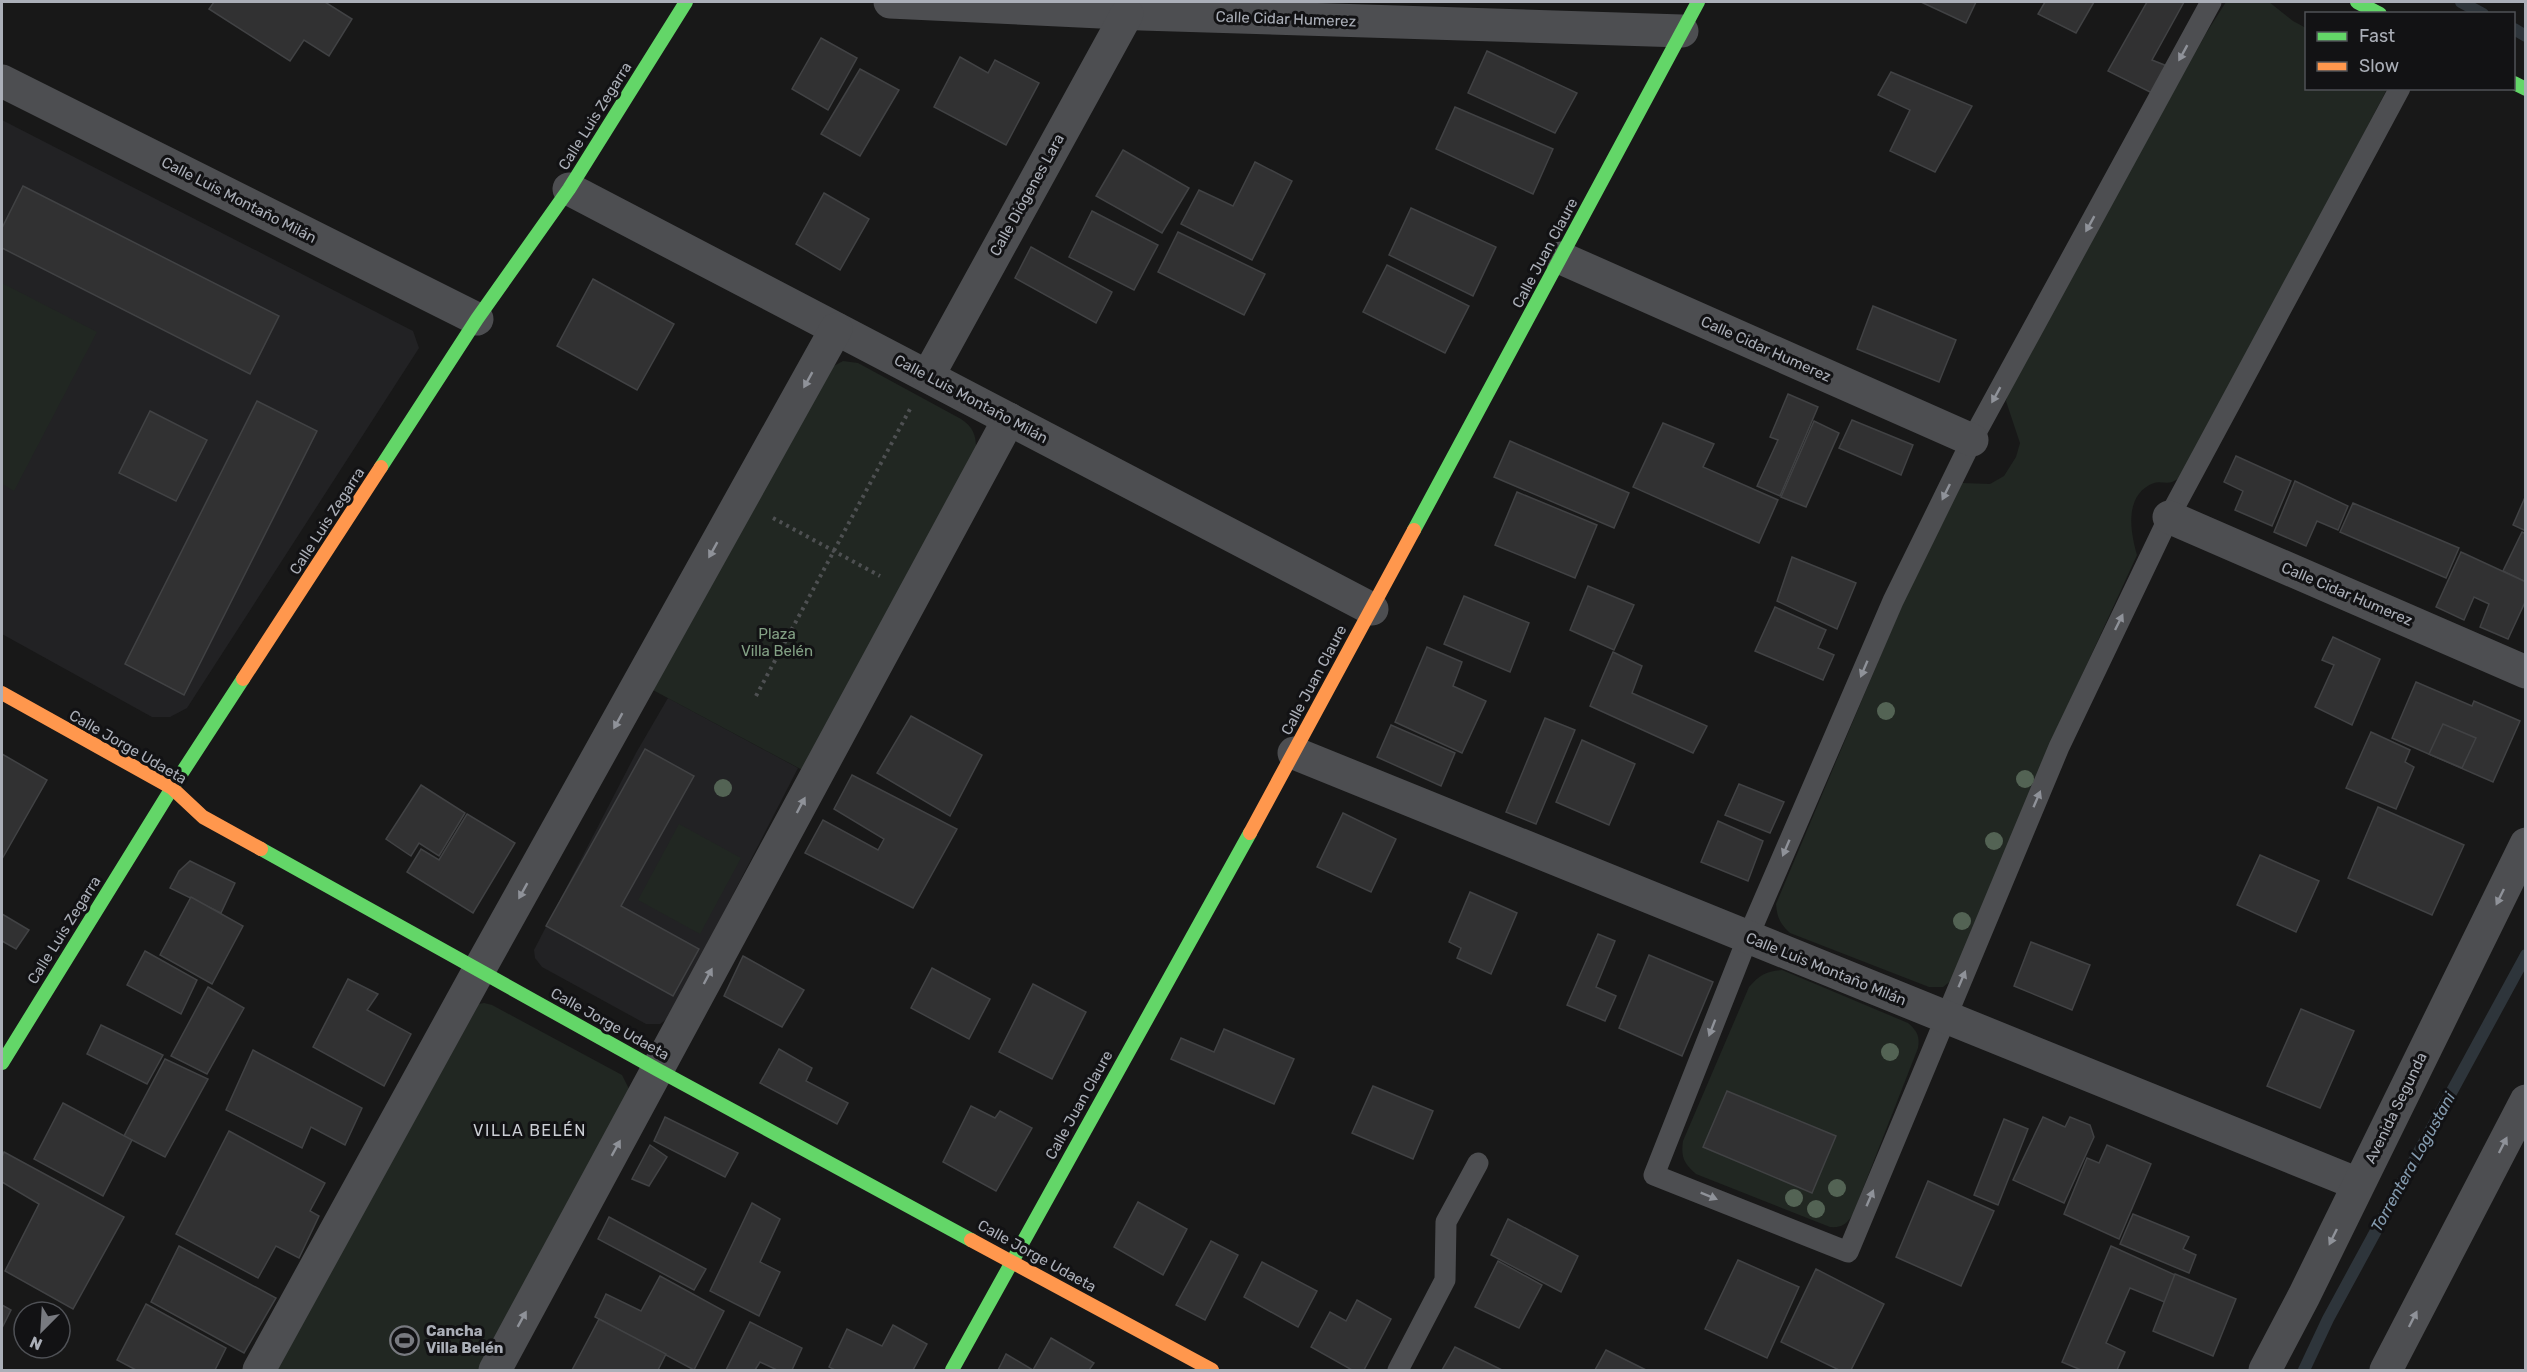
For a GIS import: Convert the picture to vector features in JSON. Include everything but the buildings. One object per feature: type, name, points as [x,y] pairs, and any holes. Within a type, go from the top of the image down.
[{"type":"street","name":"Calle Luis Zegarra","points":[[2,1063],[172,789],[477,319],[569,189],[686,2]]},
{"type":"street","name":"Calle Cidar Humerez","points":[[890,2],[1682,30]]},
{"type":"street","name":"Calle Juan Claure","points":[[952,1371],[1294,753],[1698,2]]},
{"type":"street","points":[[2357,2],[2376,12]]},
{"type":"street","name":"Calle Diógenes Lara","points":[[921,389],[1139,10]]},
{"type":"street","name":"Calle Luis Montaño Milán","points":[[2,81],[477,319]]},
{"type":"street","name":"Calle Luis Montaño Milán","points":[[569,189],[836,329],[921,389],[1009,419],[1372,609]]},
{"type":"street","name":"Calle Cidar Humerez","points":[[1561,258],[1972,440]]},
{"type":"street","points":[[259,1371],[836,329]]},
{"type":"street","points":[[495,1371],[1009,419]]},
{"type":"street","name":"Calle Cidar Humerez","points":[[2169,517],[2526,672]]},
{"type":"street","name":"Calle Jorge Udaeta","points":[[2,693],[172,789],[203,817],[658,1070],[1212,1371]]},
{"type":"street","name":"Calle Luis Montaño Milán","points":[[1294,753],[2358,1184]]},
{"type":"street","name":"Avenida Segunda","points":[[2265,1371],[2526,844]]},
{"type":"street","points":[[2386,1371],[2526,1101]]},
{"type":"lane","points":[[2211,2],[1972,440],[1893,601],[1748,937],[1654,1175],[1848,1252],[2059,747],[2169,517],[2399,90]]},
{"type":"lane","points":[[1398,1371],[1445,1280],[1446,1222],[1478,1163]]},
{"type":"path","points":[[756,696],[921,389]]},
{"type":"path","points":[[767,515],[882,577]]},
{"type":"shaded area","points":[[2,120],[413,331],[419,348],[187,708],[170,717],[152,717],[2,634]]},
{"type":"shaded area","points":[[668,698],[798,768],[670,1017],[660,1024],[646,1024],[542,967],[535,958],[534,950],[636,753]]},
{"type":"green space","points":[[2226,2],[2269,2],[2305,27],[2305,90],[2386,90],[2188,471],[2172,482],[2158,482],[2144,488],[2138,496],[2134,504],[2131,525],[2137,555],[2055,734],[1952,980],[1943,987],[1929,987],[1790,933],[1780,920],[1776,904],[1902,605],[1962,483],[1990,484],[2004,476],[2016,457],[2020,443],[2006,401],[2011,383],[2205,35]]},
{"type":"green space","points":[[2,283],[97,332],[14,491],[2,484]]},
{"type":"green space","name":"Plaza Villa Belén","points":[[843,361],[858,363],[961,419],[973,432],[976,449],[808,773],[651,689],[832,367]]},
{"type":"green space","points":[[679,824],[741,858],[700,934],[638,900]]},
{"type":"green space","points":[[1782,970],[1908,1023],[1916,1031],[1919,1040],[1918,1048],[1853,1214],[1846,1223],[1838,1227],[1830,1227],[1696,1174],[1686,1163],[1682,1151],[1683,1141],[1749,987],[1764,974]]},
{"type":"green space","points":[[479,1004],[492,1005],[622,1075],[629,1089],[628,1096],[478,1370],[276,1370]]},
{"type":"waterway","points":[[2461,2],[2479,12]]},
{"type":"waterway","points":[[2515,30],[2526,36]]},
{"type":"waterway","name":"Torrentera Logustani","points":[[2304,1370],[2328,1319],[2526,955]]},
{"type":"traffic: fast","points":[[381,467],[477,319],[569,189],[686,2]]},
{"type":"traffic: fast","points":[[1414,530],[1698,2]]},
{"type":"traffic: fast","points":[[2357,2],[2376,12]]},
{"type":"traffic: fast","points":[[2515,84],[2526,89]]},
{"type":"traffic: fast","points":[[2,1063],[172,788],[243,679]]},
{"type":"traffic: fast","points":[[952,1370],[1250,833]]},
{"type":"traffic: fast","points":[[261,849],[658,1070],[971,1240]]},
{"type":"traffic: slow","points":[[243,679],[381,467]]},
{"type":"traffic: slow","points":[[1250,833],[1414,530]]},
{"type":"traffic: slow","points":[[2,693],[172,788],[203,817],[261,849]]},
{"type":"traffic: slow","points":[[971,1240],[1212,1370]]},
{"type":"place","name":"Cancha Villa Belén","points":[[405,1340]]},
{"type":"district","name":"VILLA BELÉN","points":[[530,1130]]}]
